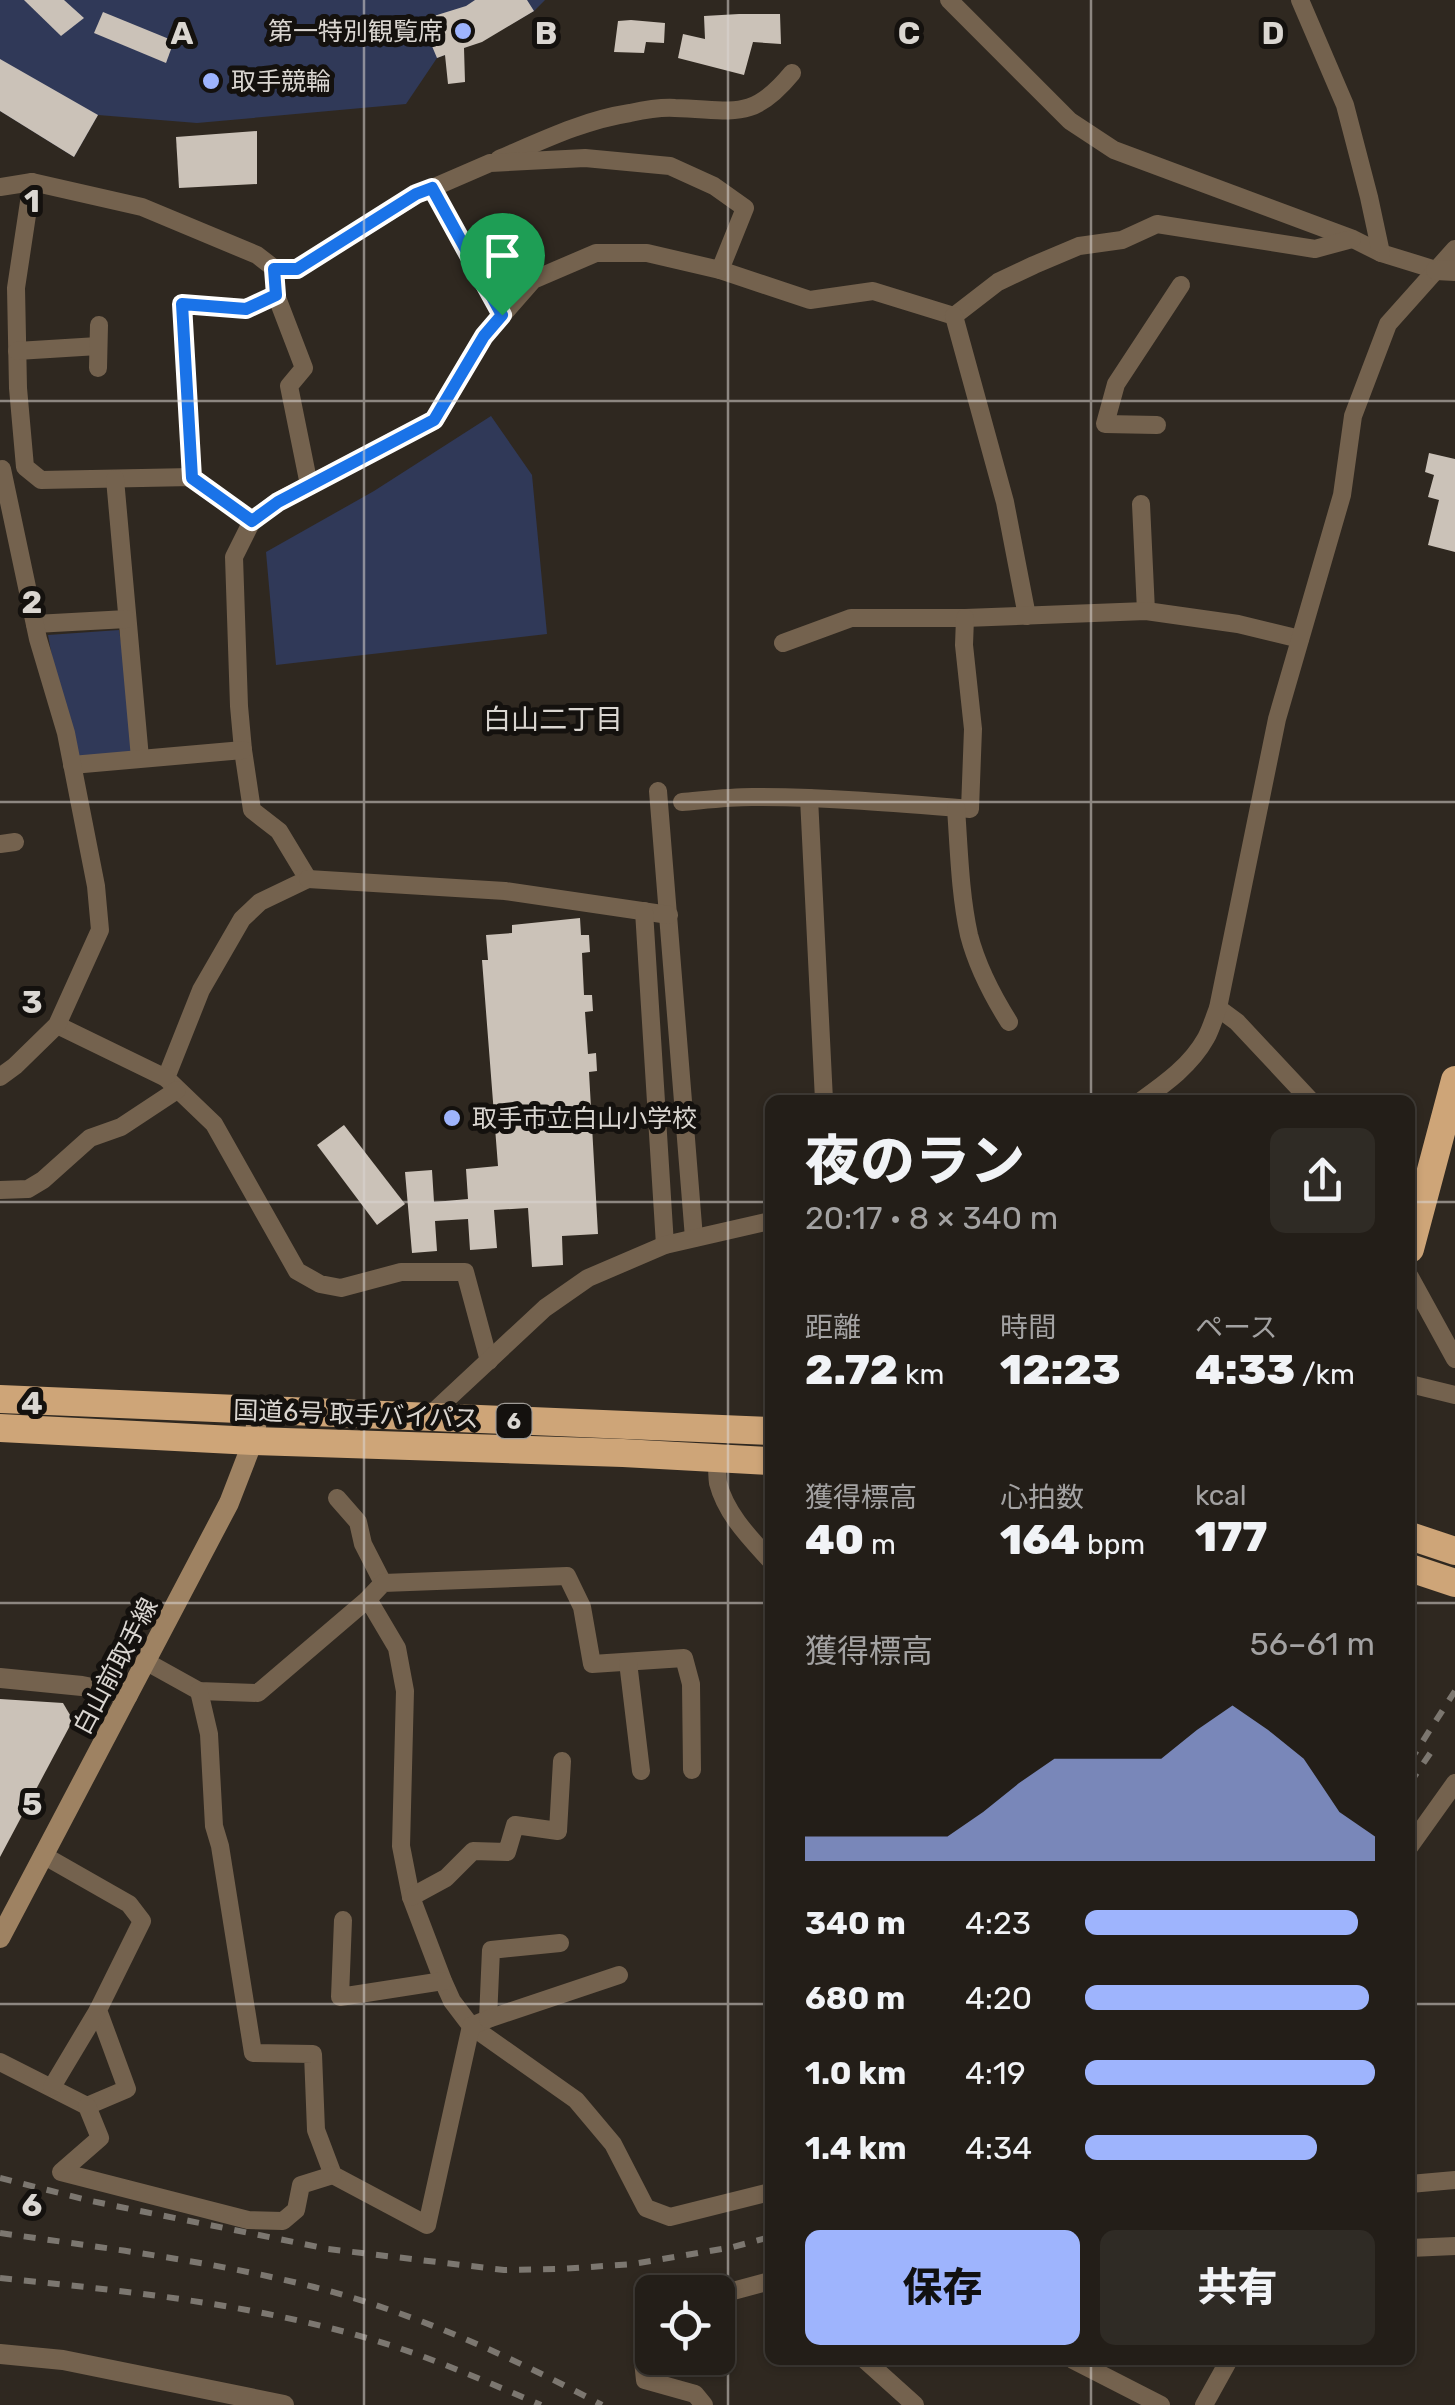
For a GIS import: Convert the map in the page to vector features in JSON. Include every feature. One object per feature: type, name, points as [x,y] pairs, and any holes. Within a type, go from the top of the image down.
[{"type":"highway","points":[[1415,1235],[1446,1147],[1455,1080]]},
{"type":"highway","name":"国道6号 取手バイパス","points":[[0,1399],[765,1432]]},
{"type":"highway","name":"国道6号 取手バイパス","points":[[0,1428],[765,1461]]},
{"type":"highway","points":[[1415,1538],[1455,1551]]},
{"type":"highway","points":[[1415,1570],[1455,1583]]},
{"type":"main road","name":"白山前取手線","points":[[0,1938],[228,1503],[253,1441],[259,1411]]},
{"type":"street","points":[[949,0],[1070,121],[1114,150],[1381,253],[1446,271]]},
{"type":"street","points":[[1300,0],[1345,105],[1381,253]]},
{"type":"street","points":[[0,188],[32,182],[142,208],[257,256],[274,269],[297,269],[416,194],[558,134],[626,113],[672,107],[722,112],[753,107],[776,93],[792,73]]},
{"type":"street","points":[[490,163],[584,158],[670,166],[714,186],[745,208],[720,270]]},
{"type":"street","points":[[32,182],[16,288],[17,351],[9,388],[24,467],[41,480],[192,478],[252,521]]},
{"type":"street","points":[[432,188],[502,315]]},
{"type":"street","points":[[954,316],[998,282],[1034,265],[1079,246],[1122,240],[1157,224],[1315,249],[1352,239]]},
{"type":"street","points":[[1149,1095],[1168,1082],[1206,1039],[1218,1008],[1277,719],[1342,495],[1353,416],[1388,324],[1446,271],[1455,249]]},
{"type":"street","points":[[308,878],[278,831],[252,810],[242,750],[234,557],[252,521],[278,502],[434,420],[484,336],[533,280],[596,254],[646,253],[720,270],[810,300],[873,292],[954,316]]},
{"type":"street","points":[[274,269],[276,295],[304,368],[289,386],[309,485]]},
{"type":"street","points":[[1157,425],[1105,424],[1116,384],[1180,285]]},
{"type":"street","points":[[192,478],[182,304],[246,309],[276,295]]},
{"type":"street","points":[[954,316],[1006,502],[1027,616]]},
{"type":"street","points":[[98,368],[99,325]]},
{"type":"street","points":[[17,351],[98,346]]},
{"type":"street","points":[[0,1077],[57,1025],[100,930],[96,886],[66,733],[35,624],[1,469],[24,467]]},
{"type":"street","points":[[115,479],[140,758]]},
{"type":"street","points":[[1141,504],[1146,612]]},
{"type":"street","points":[[784,643],[851,618],[1146,612],[1238,624],[1300,639]]},
{"type":"street","points":[[35,624],[128,618]]},
{"type":"street","points":[[682,802],[809,798],[970,809],[973,729],[965,618]]},
{"type":"street","points":[[72,766],[242,750]]},
{"type":"street","points":[[658,791],[694,1238]]},
{"type":"street","points":[[809,798],[824,1095]]},
{"type":"street","points":[[956,808],[969,935],[992,996],[1009,1022]]},
{"type":"street","points":[[0,1190],[28,1189],[44,1180],[90,1138],[122,1127],[171,1084],[201,990],[242,920],[260,902],[308,878],[505,891],[669,915]]},
{"type":"street","points":[[644,912],[665,1245]]},
{"type":"street","points":[[1218,1008],[1237,1022],[1305,1095]]},
{"type":"street","points":[[57,1025],[171,1084],[214,1124],[297,1271],[320,1284],[340,1288],[401,1272],[464,1272],[489,1361]]},
{"type":"street","points":[[427,1418],[544,1308],[588,1278],[665,1245],[765,1222]]},
{"type":"street","points":[[1415,1286],[1455,1360]]},
{"type":"street","points":[[1415,1385],[1455,1395]]},
{"type":"street","points":[[717,1458],[718,1483],[729,1509],[765,1555]]},
{"type":"street","points":[[337,1498],[358,1522],[383,1583]]},
{"type":"street","points":[[145,1661],[199,1691],[258,1693],[383,1583],[567,1576],[582,1607],[592,1664],[684,1658],[691,1684],[692,1770]]},
{"type":"street","points":[[368,1599],[397,1648],[405,1691],[401,1846],[411,1897],[452,2000],[576,2100],[613,2144],[646,2208],[670,2217],[765,2193]]},
{"type":"street","points":[[628,1662],[641,1771]]},
{"type":"street","points":[[0,1678],[128,1695]]},
{"type":"street","points":[[199,1691],[209,1734],[214,1826],[253,2054],[314,2054],[316,2130],[334,2175],[426,2225],[480,2022],[491,1950],[560,1943]]},
{"type":"street","points":[[411,1897],[446,1878],[473,1851],[507,1852],[514,1824],[558,1830],[562,1761]]},
{"type":"street","points":[[1415,1839],[1455,1783]]},
{"type":"street","points":[[43,1856],[129,1904],[142,1921],[98,2010],[52,2087]]},
{"type":"street","points":[[344,1920],[340,1997],[443,1981]]},
{"type":"street","points":[[480,2022],[619,1975]]},
{"type":"street","points":[[87,2106],[126,2089],[98,2010]]},
{"type":"street","points":[[0,2062],[87,2106],[100,2138],[62,2172],[248,2220],[283,2221],[296,2210],[301,2185],[334,2175]]},
{"type":"street","points":[[1415,2184],[1455,2180]]},
{"type":"street","points":[[1415,2248],[1455,2246]]},
{"type":"street","points":[[735,2290],[765,2282]]},
{"type":"street","points":[[0,2354],[62,2360],[284,2405]]},
{"type":"street","points":[[871,2365],[915,2405]]},
{"type":"street","points":[[1084,2365],[1161,2405]]},
{"type":"street","points":[[1204,2405],[1226,2365]]},
{"type":"street","points":[[644,2375],[645,2380],[694,2394],[704,2405]]},
{"type":"shaded area","name":"取手競輪","points":[[0,0],[545,0],[534,11],[482,41],[437,58],[406,104],[197,123],[98,115],[74,157],[0,111]]},
{"type":"shaded area","points":[[491,416],[532,475],[547,634],[276,665],[266,552],[374,491]]},
{"type":"shaded area","points":[[119,630],[140,758],[72,765],[48,635]]},
{"type":"building","points":[[24,0],[64,0],[84,18],[61,36]]},
{"type":"building","name":"第一特別観覧席","points":[[475,0],[527,0],[534,11],[482,42],[464,48],[465,82],[448,84],[445,55],[437,58],[421,20]]},
{"type":"building","points":[[103,12],[174,41],[166,63],[94,33]]},
{"type":"building","points":[[780,14],[781,44],[753,42],[744,75],[678,58],[683,34],[705,39],[704,16]]},
{"type":"building","points":[[618,21],[665,23],[664,43],[646,42],[644,53],[614,52]]},
{"type":"building","points":[[0,59],[98,115],[74,157],[0,111]]},
{"type":"building","points":[[257,131],[257,184],[179,188],[176,137]]},
{"type":"building","points":[[1429,453],[1455,459],[1455,552],[1428,545],[1439,500],[1428,497],[1434,475],[1425,472]]},
{"type":"building","points":[[580,918],[581,935],[589,935],[590,952],[582,953],[584,995],[592,995],[593,1011],[585,1012],[588,1054],[596,1053],[597,1071],[589,1072],[598,1234],[562,1236],[563,1265],[532,1267],[528,1208],[494,1210],[497,1248],[470,1250],[468,1219],[435,1221],[437,1251],[412,1253],[405,1172],[432,1170],[434,1202],[468,1199],[466,1169],[498,1166],[482,960],[488,960],[486,935],[512,933],[512,925]]},
{"type":"building","points":[[344,1125],[405,1204],[377,1225],[317,1145]]},
{"type":"building","points":[[0,1699],[63,1703],[73,1720],[0,1857]]},
{"type":"railway","points":[[1415,1753],[1455,1691]]},
{"type":"railway","points":[[1415,1776],[1431,1752]]},
{"type":"railway","points":[[0,2178],[91,2201],[328,2249],[504,2270],[633,2264],[765,2238]]},
{"type":"railway","points":[[0,2233],[197,2262],[314,2287],[461,2337],[602,2405]]},
{"type":"railway","points":[[0,2278],[190,2300],[331,2328],[419,2355],[541,2405]]},
{"type":"place","name":"第一特別観覧席","points":[[463,31]]},
{"type":"place","name":"取手競輪","points":[[211,81]]},
{"type":"place","name":"取手市立白山小学校","points":[[452,1118]]},
{"type":"district","name":"白山二丁目","points":[[553,719]]},
{"type":"route","points":[[432,188],[502,315],[484,336],[434,420],[278,502],[252,521],[192,478],[182,304],[246,309],[276,295],[274,269],[297,269],[416,194],[432,188]]}]
